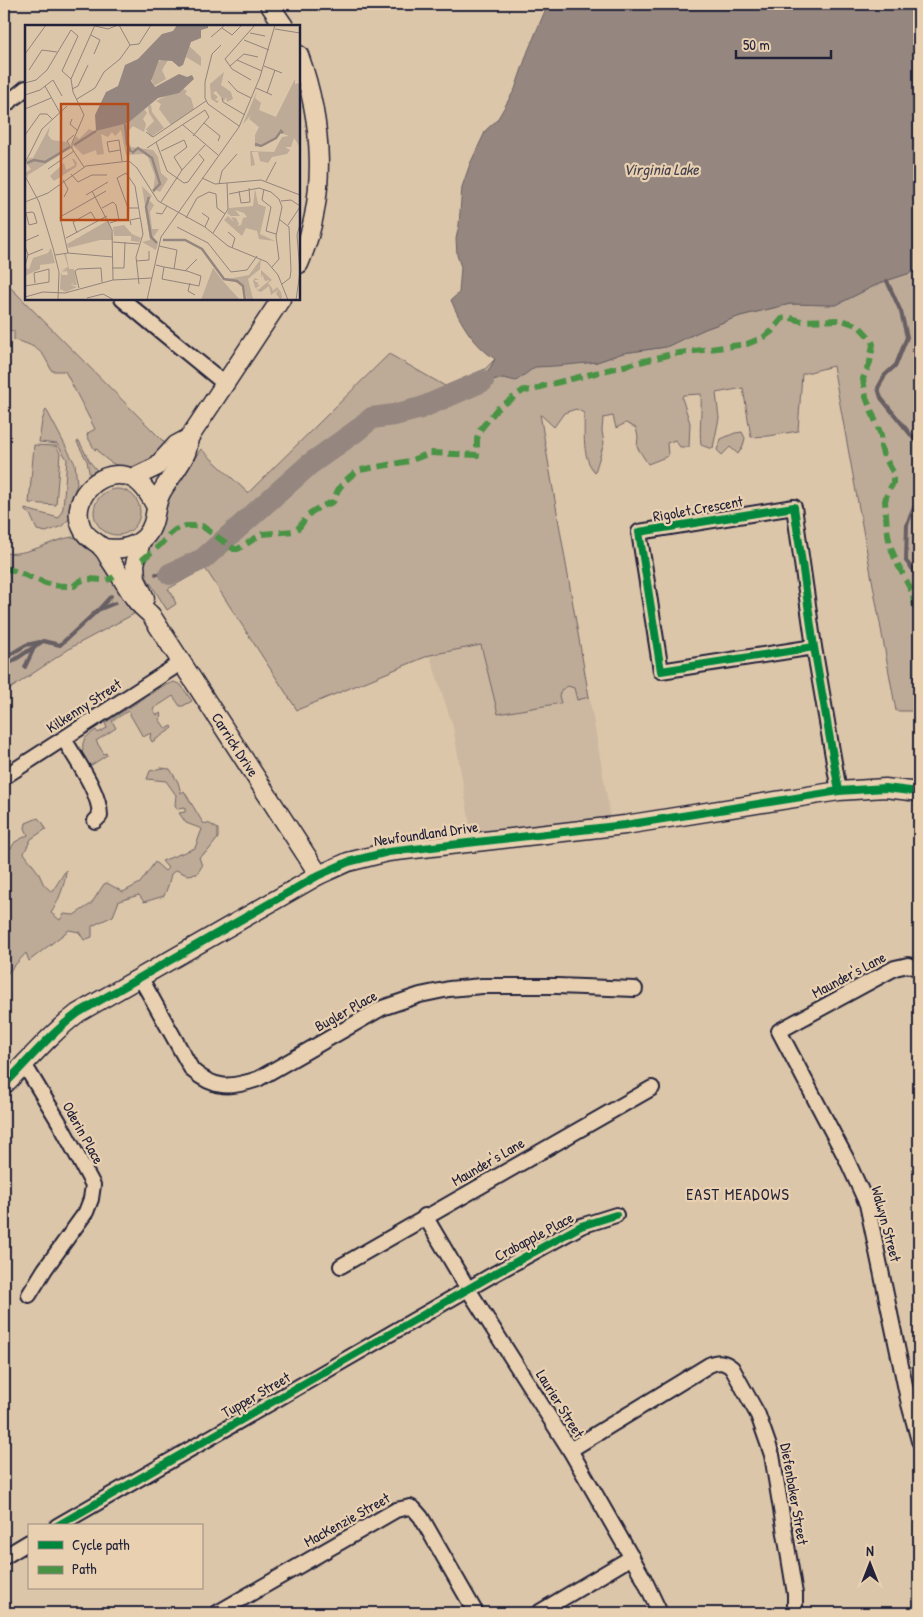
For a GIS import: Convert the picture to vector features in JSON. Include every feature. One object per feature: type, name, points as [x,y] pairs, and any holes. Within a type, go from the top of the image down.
[{"type":"street","points":[[269,4],[283,25]]},
{"type":"street","points":[[300,58],[315,113],[320,165],[318,193],[312,224],[300,261]]},
{"type":"street","points":[[4,106],[25,89]]},
{"type":"street","points":[[123,300],[224,383]]},
{"type":"street","name":"Carrick Drive","points":[[151,615],[145,595],[136,579],[135,564],[141,541],[147,535],[152,524],[161,494],[186,452],[188,438],[280,300]]},
{"type":"street","name":"Carrick Drive","points":[[188,438],[176,444],[156,467],[133,478],[112,475],[91,486],[84,494],[80,504],[81,526],[91,540],[102,548],[136,600],[151,615],[319,875]]},
{"type":"street","points":[[133,478],[151,497],[156,507]]},
{"type":"street","name":"Rigolet Crescent","points":[[814,647],[660,671],[639,532],[794,506],[814,647],[839,791]]},
{"type":"street","points":[[102,548],[115,550],[128,548],[141,541]]},
{"type":"street","name":"Kilkenny Street","points":[[4,777],[182,662]]},
{"type":"street","points":[[64,739],[91,785],[100,808],[100,816],[96,821]]},
{"type":"street","name":"Newfoundland Drive","points":[[4,1085],[42,1043],[60,1026],[78,1013],[319,875],[348,862],[388,852],[606,827],[839,791],[885,788],[919,792]]},
{"type":"street","name":"Maunder's Lane","points":[[779,1031],[895,968],[914,967]]},
{"type":"street","name":"Bugler Place","points":[[140,976],[192,1070],[202,1079],[214,1084],[235,1086],[258,1079],[382,1008],[420,994],[482,986],[635,989]]},
{"type":"street","name":"Walwyn Street","points":[[779,1031],[846,1158],[867,1204],[919,1441]]},
{"type":"street","name":"Oderin Place","points":[[24,1064],[59,1122],[93,1185],[91,1199],[86,1212],[45,1268],[29,1295]]},
{"type":"street","name":"Maunder's Lane","points":[[340,1266],[652,1088]]},
{"type":"street","name":"Crabapple Place","points":[[468,1289],[581,1226],[616,1215]]},
{"type":"street","name":"Laurier Street","points":[[425,1216],[468,1289],[570,1450],[644,1578],[660,1613]]},
{"type":"street","name":"Tupper Street","points":[[60,1524],[468,1289]]},
{"type":"street","name":"Diefenbaker Street","points":[[570,1450],[708,1365],[717,1361],[726,1363],[732,1368],[758,1415],[772,1455],[795,1594],[795,1613]]},
{"type":"street","name":"MacKenzie Street","points":[[218,1613],[396,1510],[410,1506],[420,1517],[476,1613]]},
{"type":"street","points":[[4,1557],[28,1543]]},
{"type":"street","points":[[538,1613],[632,1557]]},
{"type":"shaded area","points":[[919,270],[919,711],[896,711],[833,366],[802,374],[798,431],[751,437],[743,388],[716,393],[719,418],[713,448],[701,445],[701,394],[683,395],[682,398],[690,423],[689,447],[680,447],[675,440],[667,443],[668,456],[648,464],[637,447],[638,437],[636,428],[626,423],[616,428],[613,416],[603,418],[602,431],[604,443],[595,472],[586,452],[584,413],[576,409],[564,413],[554,427],[540,414],[589,697],[577,700],[574,688],[568,686],[561,690],[559,696],[561,703],[498,714],[481,645],[430,655],[297,710],[205,568],[168,589],[176,604],[167,610],[146,576],[145,555],[159,531],[170,495],[201,449],[248,493],[389,354],[445,386],[485,369],[495,359],[484,381],[503,378],[503,369],[597,362],[623,353],[666,347],[705,329],[740,316],[790,304],[836,305],[880,283]]},
{"type":"shaded area","points":[[4,281],[165,443],[149,460],[135,467],[121,466],[114,464],[97,449],[95,450],[87,436],[88,433],[95,429],[65,371],[52,371],[44,356],[38,350],[14,340],[14,331],[4,330]]},
{"type":"shaded area","points":[[46,409],[75,464],[77,484],[72,497],[71,517],[62,526],[46,532],[37,530],[30,514],[25,509],[59,518],[63,508],[67,459],[57,444],[39,442]]},
{"type":"shaded area","points":[[540,414],[612,826],[473,842],[453,727],[430,656],[297,710],[205,568]]},
{"type":"shaded area","points":[[742,432],[745,438],[738,454],[730,447],[722,455],[717,450],[721,439]]},
{"type":"shaded area","points":[[79,441],[90,462],[99,473],[90,477],[87,461],[77,442]]},
{"type":"shaded area","points":[[34,445],[56,446],[60,453],[56,505],[29,503]]},
{"type":"shaded area","points":[[112,489],[122,489],[136,499],[140,512],[136,525],[130,531],[122,535],[112,535],[98,525],[94,517],[94,507],[104,493]]},
{"type":"shaded area","points":[[72,537],[78,538],[99,559],[134,614],[72,647],[4,693],[4,553],[22,552]]},
{"type":"shaded area","points":[[174,682],[181,685],[192,701],[180,706],[173,696],[153,709],[157,715],[161,713],[162,716],[159,719],[166,729],[172,726],[173,728],[152,742],[150,738],[151,733],[143,737],[128,711],[112,721],[116,728],[96,741],[104,754],[106,753],[107,755],[90,766],[81,752],[83,751],[84,741],[87,736],[96,730],[98,733],[107,728],[105,723],[163,686]]},
{"type":"shaded area","points":[[161,768],[170,769],[178,782],[181,793],[184,791],[203,823],[210,824],[218,829],[218,838],[208,851],[199,857],[202,866],[197,874],[187,875],[176,870],[171,874],[164,896],[144,902],[139,895],[119,901],[113,916],[92,926],[92,937],[84,940],[79,932],[69,930],[29,961],[26,953],[4,977],[4,849],[6,852],[15,842],[28,835],[25,828],[26,823],[38,818],[43,823],[46,829],[31,839],[24,853],[38,872],[44,885],[52,892],[66,870],[61,892],[51,913],[60,920],[64,914],[74,915],[91,904],[104,884],[107,883],[123,892],[140,883],[155,862],[165,871],[168,868],[162,861],[195,848],[202,829],[186,823],[179,813],[185,812],[185,808],[177,809],[175,805],[176,795],[166,781],[147,779],[150,771]]},
{"type":"water","name":"Virginia Lake","points":[[548,4],[919,4],[919,270],[880,283],[836,305],[790,304],[740,316],[705,329],[666,347],[623,353],[597,362],[535,367],[516,381],[503,378],[483,381],[495,359],[480,347],[468,333],[451,300],[459,293],[461,267],[457,255],[456,239],[462,187],[470,164],[486,130],[497,120],[515,89],[528,51]]},
{"type":"waterway","points":[[887,281],[901,312],[907,337],[896,365],[885,375],[878,388],[881,398],[919,445]]},
{"type":"waterway","points":[[170,574],[203,559],[310,464],[372,418],[421,408],[483,381]]},
{"type":"waterway","points":[[919,496],[907,524],[906,561],[919,577]]},
{"type":"waterway","points":[[156,574],[170,574]]},
{"type":"waterway","points":[[100,608],[111,596]]},
{"type":"waterway","points":[[4,667],[43,641],[60,645],[98,610],[115,603]]},
{"type":"waterway","points":[[4,658],[26,645],[40,642]]},
{"type":"waterway","points":[[25,667],[34,648]]},
{"type":"marked path","points":[[142,560],[175,530],[186,526],[202,526],[234,549],[238,549],[262,534],[294,531],[313,511],[333,502],[342,484],[360,470],[409,461],[430,453],[477,455],[477,439],[480,430],[497,409],[524,390],[532,391],[543,386],[672,354],[747,344],[764,337],[782,319],[788,317],[801,321],[842,320],[859,326],[873,344],[870,362],[863,379],[866,397],[881,435],[883,454],[893,472],[893,483],[885,501],[887,529],[896,561],[912,592],[919,625]]},
{"type":"marked path","points":[[4,568],[58,586],[74,586],[84,580],[104,580],[114,577]]},
{"type":"cycle path","points":[[814,647],[661,671],[639,532],[794,507],[814,647],[839,791]]},
{"type":"cycle path","points":[[4,1085],[48,1039],[78,1013],[319,875],[348,862],[388,852],[625,825],[839,791],[885,788],[919,792]]},
{"type":"cycle path","points":[[60,1524],[494,1274],[581,1226],[616,1215]]},
{"type":"district","name":"EAST MEADOWS","points":[[738,1194]]}]
